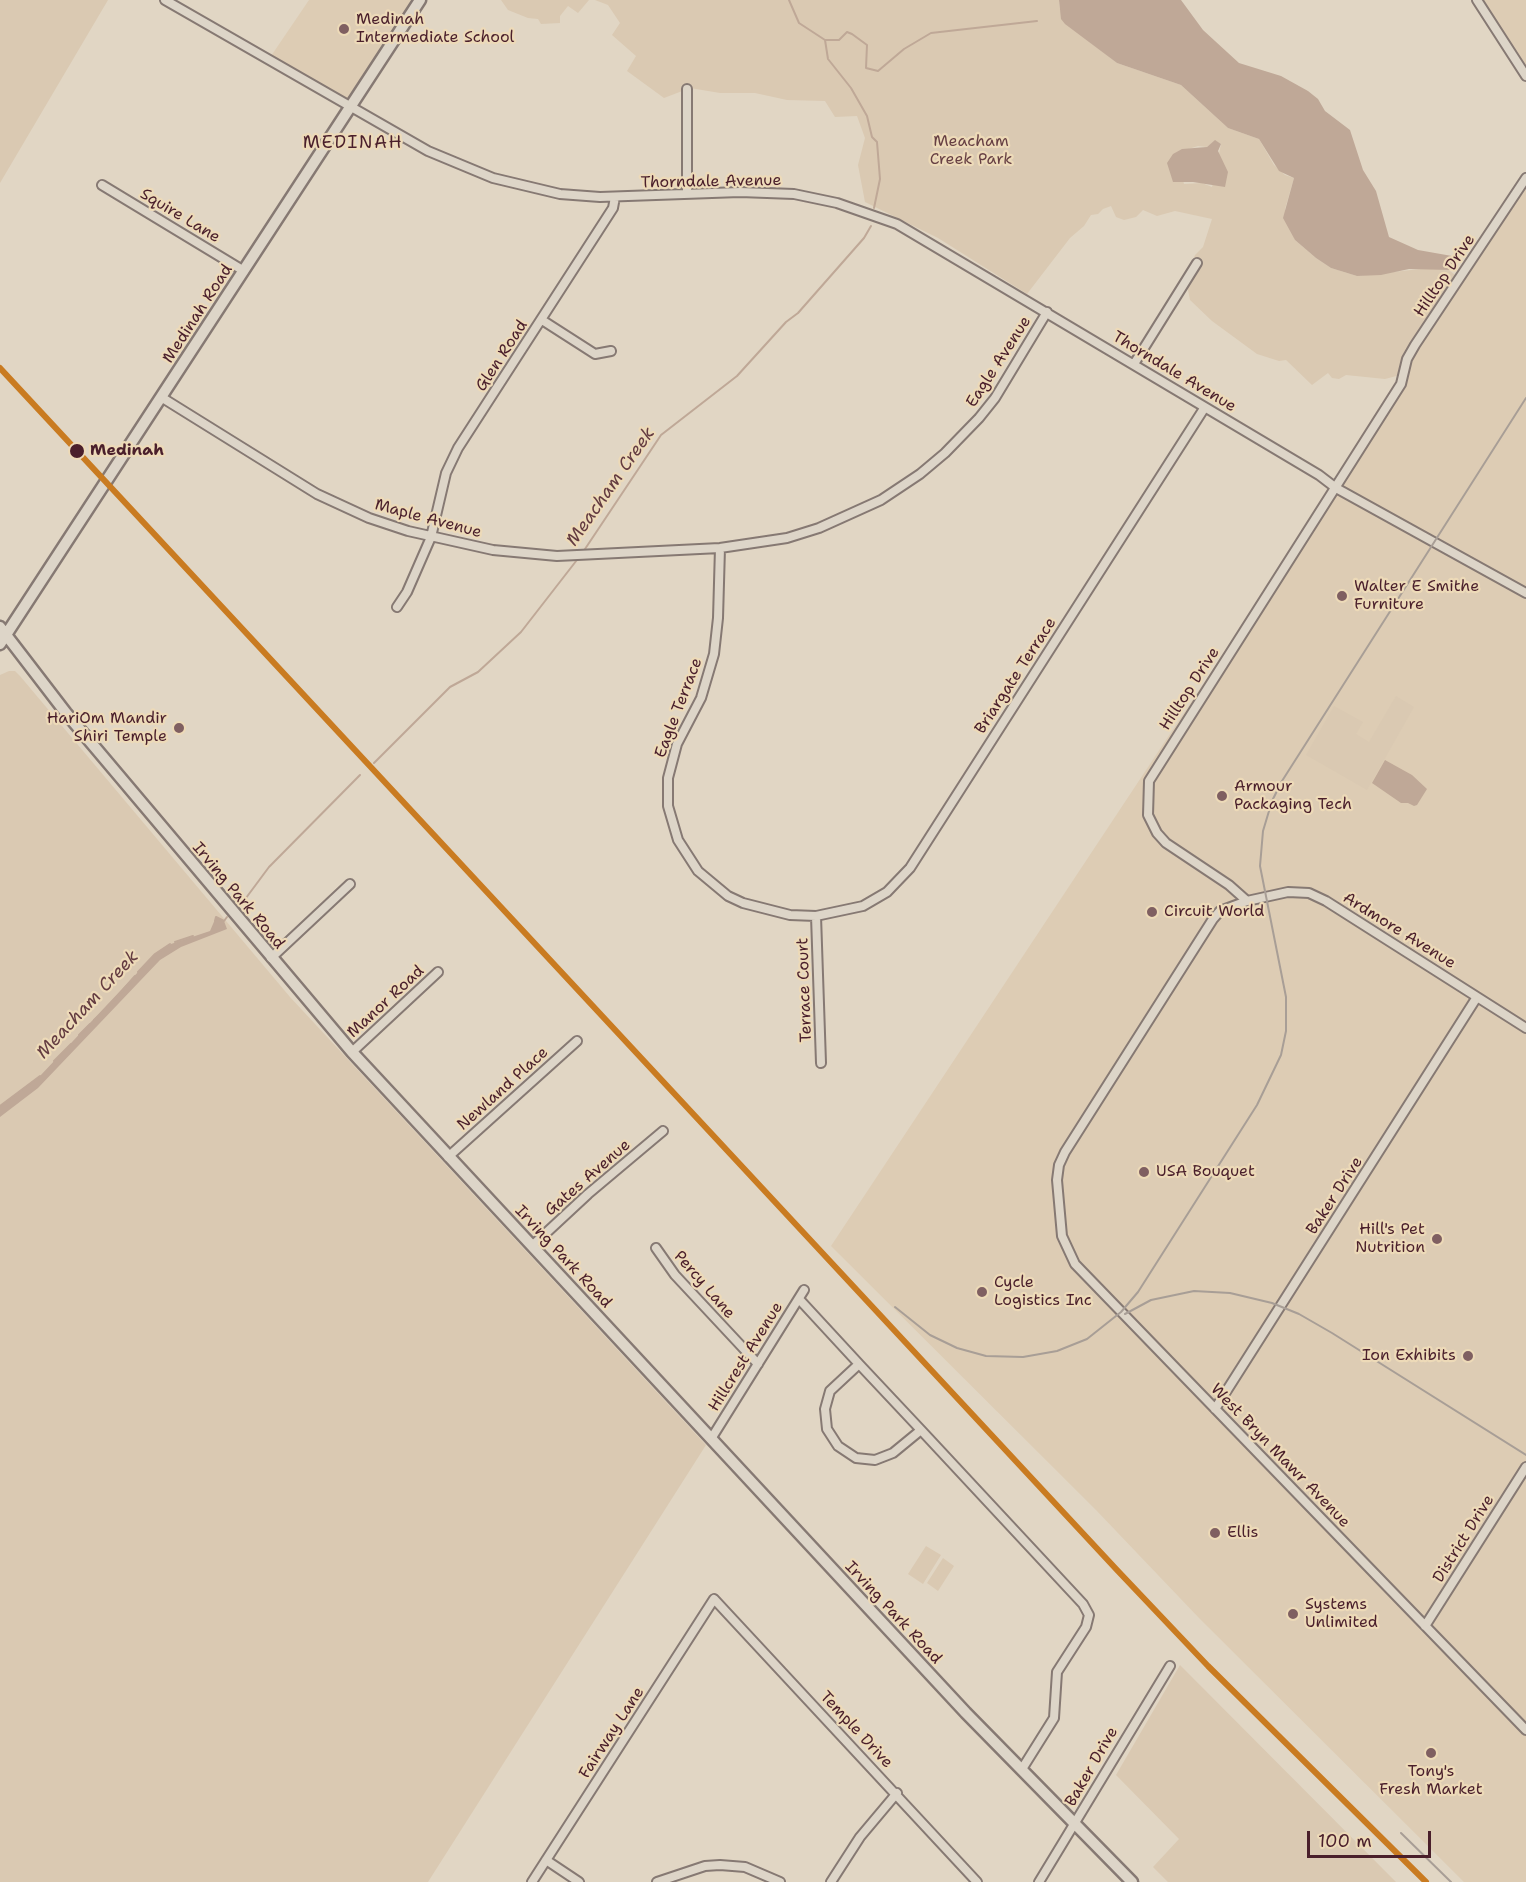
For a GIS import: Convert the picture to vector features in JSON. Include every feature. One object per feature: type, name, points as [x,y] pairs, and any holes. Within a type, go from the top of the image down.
[{"type":"main road","name":"Medinah Road","points":[[2,635],[244,271],[420,0]]},
{"type":"main road","name":"Irving Park Road","points":[[2,635],[352,1052],[966,1713],[1132,1882]]},
{"type":"street","name":"Thorndale Avenue","points":[[165,0],[428,151],[493,178],[560,194],[615,197],[761,192],[794,194],[862,210],[916,234],[1336,488],[1526,593]]},
{"type":"street","points":[[1477,0],[1526,76]]},
{"type":"street","points":[[687,89],[687,194]]},
{"type":"street","name":"Hilltop Drive","points":[[1247,901],[1229,885],[1166,843],[1157,833],[1148,815],[1149,781],[1401,384],[1407,359],[1415,345],[1526,178]]},
{"type":"street","name":"Squire Lane","points":[[102,185],[244,271]]},
{"type":"street","name":"Glen Road","points":[[397,607],[407,592],[431,537],[446,473],[458,448],[614,208],[615,197]]},
{"type":"street","points":[[1134,364],[1197,263]]},
{"type":"street","name":"Eagle Avenue","points":[[720,548],[787,538],[819,528],[881,500],[920,474],[945,453],[995,398],[1047,312]]},
{"type":"street","points":[[542,320],[595,354],[610,351]]},
{"type":"street","name":"Maple Avenue","points":[[161,397],[317,494],[369,518],[431,537],[493,550],[578,555],[720,548]]},
{"type":"street","name":"Briargate Terrace","points":[[668,806],[671,822],[684,851],[711,884],[728,896],[751,906],[790,915],[816,916],[863,906],[894,886],[910,868],[1205,407]]},
{"type":"street","name":"Eagle Terrace","points":[[668,806],[668,778],[674,753],[700,698],[714,654],[718,618],[720,548]]},
{"type":"street","points":[[271,958],[350,884]]},
{"type":"street","name":"Ardmore Avenue","points":[[1247,901],[1288,892],[1309,893],[1326,901],[1526,1028]]},
{"type":"street","name":"West Bryn Mawr Avenue","points":[[1247,901],[1220,911],[1213,919],[1065,1152],[1059,1165],[1057,1180],[1062,1236],[1075,1264],[1526,1730]]},
{"type":"street","name":"Terrace Court","points":[[816,916],[821,1063]]},
{"type":"street","name":"Manor Road","points":[[352,1052],[438,972]]},
{"type":"street","name":"Baker Drive","points":[[1215,1409],[1477,997]]},
{"type":"street","name":"Newland Place","points":[[448,1157],[577,1041]]},
{"type":"street","name":"Gates Avenue","points":[[532,1246],[588,1194],[663,1131]]},
{"type":"street","name":"Percy Lane","points":[[656,1248],[675,1275],[758,1364]]},
{"type":"street","name":"Hillcrest Avenue","points":[[711,1439],[804,1290]]},
{"type":"street","points":[[799,1299],[1083,1604],[1089,1615],[1086,1627],[1057,1672],[1054,1718],[1022,1768]]},
{"type":"street","points":[[859,1364],[830,1391],[825,1409],[827,1429],[838,1446],[856,1458],[875,1460],[893,1453],[921,1430]]},
{"type":"street","name":"District Drive","points":[[1425,1626],[1526,1467]]},
{"type":"street","name":"Temple Drive","points":[[714,1599],[897,1792],[977,1882]]},
{"type":"street","name":"Fairway Lane","points":[[532,1882],[714,1599]]},
{"type":"street","name":"Baker Drive","points":[[1039,1882],[1170,1666]]},
{"type":"street","points":[[831,1882],[860,1837],[897,1792]]},
{"type":"street","points":[[546,1860],[579,1882]]},
{"type":"street","points":[[657,1882],[705,1866],[720,1865],[745,1867],[780,1882]]},
{"type":"shaded area","name":"Medinah Intermediate School","points":[[309,0],[418,0],[350,106],[269,59]]},
{"type":"shaded area","points":[[1059,0],[1181,0],[1203,30],[1239,63],[1281,76],[1308,91],[1318,99],[1325,111],[1350,130],[1363,170],[1376,191],[1389,237],[1418,250],[1452,256],[1457,263],[1449,270],[1409,269],[1381,275],[1357,276],[1331,268],[1295,240],[1283,218],[1294,178],[1279,171],[1259,139],[1228,128],[1181,85],[1117,63],[1065,24],[1061,19]]},
{"type":"shaded area","points":[[1475,0],[1526,0],[1526,78]]},
{"type":"shaded area","points":[[1215,140],[1221,144],[1218,151],[1228,172],[1225,187],[1193,182],[1173,182],[1167,163],[1173,154],[1182,149],[1207,147]]},
{"type":"shaded area","points":[[1526,177],[1526,1882],[1464,1882],[831,1246],[1393,397],[1407,359]]},
{"type":"shaded area","points":[[1385,760],[1412,775],[1427,789],[1417,805],[1401,803],[1372,783]]},
{"type":"shaded area","name":"Meacham Creek","points":[[216,917],[224,921],[227,929],[181,947],[160,960],[38,1088],[0,1117],[0,1106],[40,1076],[155,954],[171,944],[210,931]]},
{"type":"green space","points":[[0,0],[108,0],[0,183]]},
{"type":"green space","points":[[501,0],[589,0],[578,13],[568,6],[560,16],[560,23],[541,24],[538,19],[528,18],[508,10]]},
{"type":"green space","name":"Meacham Creek Park","points":[[595,0],[1059,0],[1060,10],[1084,37],[1117,63],[1181,85],[1228,128],[1259,139],[1274,165],[1285,175],[1294,178],[1285,209],[1295,240],[1316,258],[1331,268],[1357,276],[1429,268],[1449,270],[1455,275],[1412,342],[1400,375],[1385,379],[1346,375],[1339,379],[1332,378],[1328,373],[1312,385],[1286,360],[1279,361],[1257,354],[1212,321],[1190,300],[1187,285],[1195,272],[1191,266],[1195,255],[1203,247],[1212,219],[1175,211],[1157,216],[1143,210],[1136,217],[1124,220],[1116,217],[1111,206],[1103,209],[1098,214],[1091,215],[1084,226],[1070,238],[1027,294],[938,238],[865,202],[858,165],[865,138],[857,116],[835,117],[825,101],[787,100],[755,93],[720,93],[690,88],[664,98],[627,71],[636,56],[612,35],[620,23],[608,5]],"holes":[[[1215,141],[1221,144],[1212,187],[1202,183],[1184,184],[1176,153],[1198,146],[1207,147]]]},
{"type":"green space","points":[[15,671],[20,676],[290,997],[706,1445],[428,1882],[0,1882],[0,675]]},
{"type":"green space","points":[[1396,696],[1414,707],[1367,790],[1306,755],[1334,706],[1363,722],[1356,734],[1369,742]]},
{"type":"green space","points":[[926,1546],[941,1555],[923,1584],[908,1574]]},
{"type":"green space","points":[[943,1558],[954,1566],[938,1591],[927,1583]]},
{"type":"green space","points":[[1180,1665],[1396,1882],[1168,1882],[1153,1867],[1179,1839],[1116,1775]]},
{"type":"waterway","name":"Meacham Creek","points":[[789,0],[799,23],[825,40],[828,59],[851,88],[867,116],[872,137],[877,142],[880,179],[874,208]]},
{"type":"waterway","points":[[825,40],[839,40],[847,32],[852,34],[867,45],[866,68],[878,71],[904,49],[931,33],[1037,21]]},
{"type":"waterway","name":"Meacham Creek","points":[[583,552],[661,435],[737,376],[786,322],[798,313],[864,238],[871,226]]},
{"type":"waterway","name":"Meacham Creek","points":[[374,763],[450,687],[478,672],[521,632],[580,556]]},
{"type":"waterway","name":"Meacham Creek","points":[[243,902],[269,867],[360,775]]},
{"type":"waterway","name":"Meacham Creek","points":[[215,921],[216,917],[224,921],[227,917]]},
{"type":"waterway","name":"Meacham Creek","points":[[175,942],[193,936]]},
{"type":"waterway","name":"Meacham Creek","points":[[138,972],[155,954],[170,944]]},
{"type":"waterway","name":"Meacham Creek","points":[[107,1008],[135,976]]},
{"type":"waterway","name":"Meacham Creek","points":[[94,1020],[103,1012]]},
{"type":"waterway","name":"Meacham Creek","points":[[79,1035],[90,1024]]},
{"type":"waterway","name":"Meacham Creek","points":[[54,1061],[71,1044]]},
{"type":"waterway","name":"Meacham Creek","points":[[0,1106],[40,1076]]},
{"type":"railway","points":[[895,1307],[930,1335],[957,1348],[986,1356],[1023,1357],[1057,1351],[1087,1339],[1121,1312],[1138,1292],[1257,1105],[1281,1055],[1286,1031],[1286,997],[1260,866],[1263,831],[1272,801],[1282,781],[1526,398]]},
{"type":"railway","points":[[1125,1314],[1151,1300],[1194,1291],[1230,1293],[1272,1303],[1299,1314],[1332,1333],[1526,1455]]},
{"type":"railway","points":[[1401,1833],[1451,1882]]},
{"type":"transit line","points":[[0,368],[1117,1570],[1208,1666],[1426,1882]]},
{"type":"place","name":"Medinah Intermediate School","points":[[344,29]]},
{"type":"place","name":"Medinah","points":[[77,451]]},
{"type":"place","name":"Walter E Smithe Furniture","points":[[1342,596]]},
{"type":"place","name":"HariOm Mandir Shiri Temple","points":[[179,728]]},
{"type":"place","name":"Armour Packaging Tech","points":[[1222,796]]},
{"type":"place","name":"Circuit World","points":[[1152,912]]},
{"type":"place","name":"USA Bouquet","points":[[1144,1172]]},
{"type":"place","name":"Hill's Pet Nutrition","points":[[1437,1239]]},
{"type":"place","name":"Cycle Logistics Inc","points":[[982,1292]]},
{"type":"place","name":"Ion Exhibits","points":[[1468,1356]]},
{"type":"place","name":"Ellis","points":[[1215,1533]]},
{"type":"place","name":"Systems Unlimited","points":[[1293,1614]]},
{"type":"place","name":"Tony's Fresh Market","points":[[1431,1753]]},
{"type":"district","name":"MEDINAH","points":[[353,143]]}]
